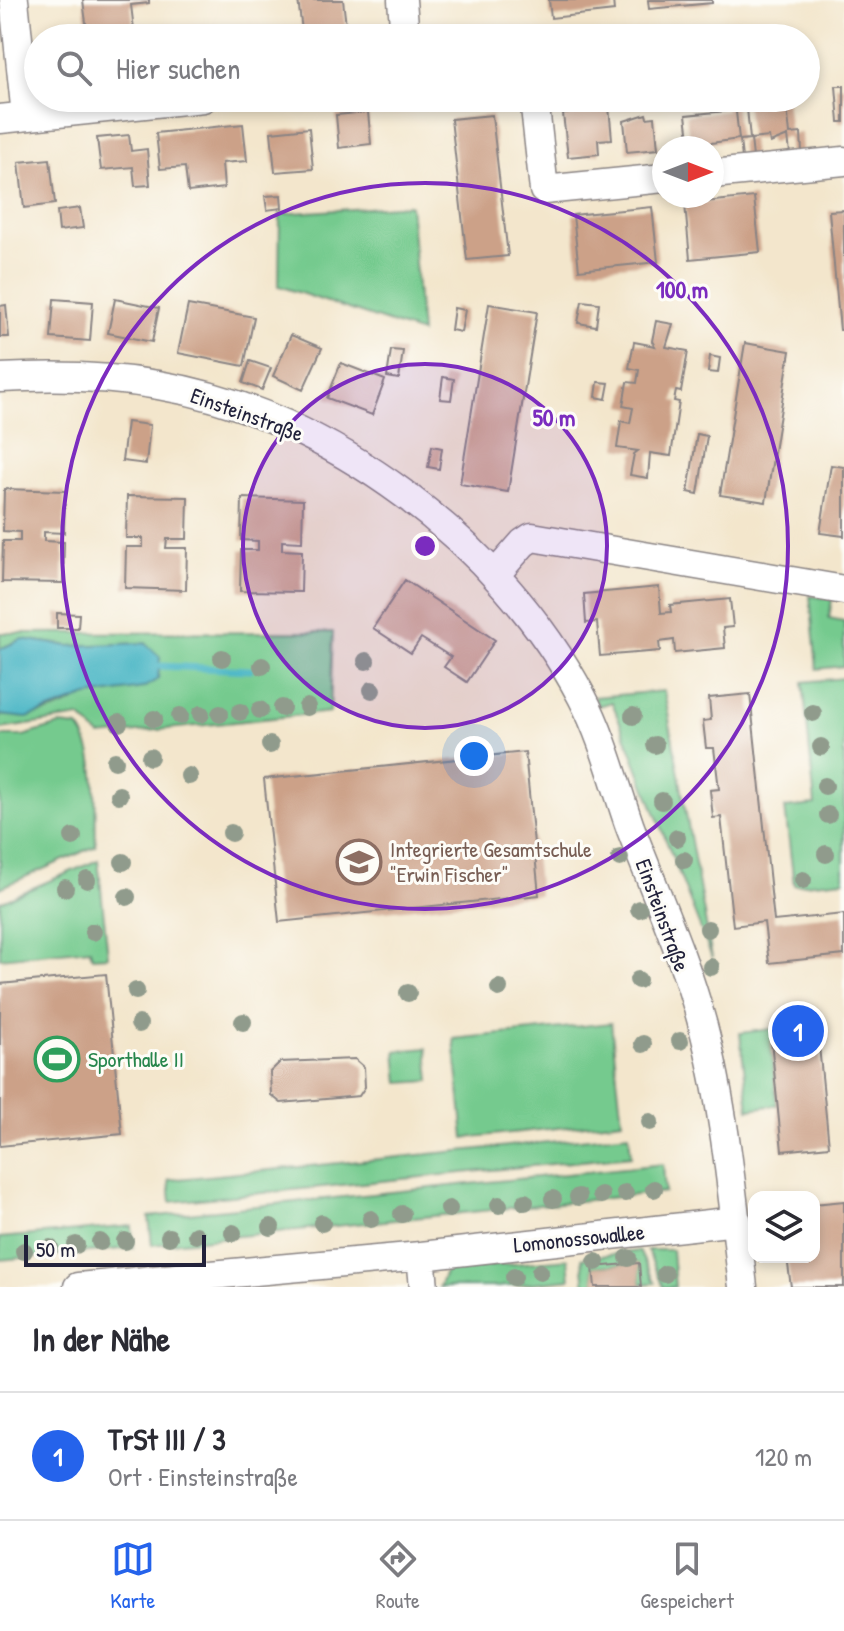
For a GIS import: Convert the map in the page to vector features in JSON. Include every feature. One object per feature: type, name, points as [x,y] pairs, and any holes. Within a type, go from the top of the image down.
[{"type":"street","points":[[14,0],[13,118],[70,112]]},
{"type":"street","points":[[402,0],[404,24]]},
{"type":"street","points":[[536,112],[544,190],[652,179]]},
{"type":"street","points":[[724,173],[844,161]]},
{"type":"street","name":"Einsteinstraße","points":[[0,378],[100,379],[160,385],[284,424],[360,463],[398,489],[495,575],[541,634],[582,697],[703,1027],[737,1221],[743,1287]]},
{"type":"street","points":[[495,575],[532,537],[844,590]]},
{"type":"street","name":"Lomonossowallee","points":[[78,1287],[421,1256],[737,1221]]},
{"type":"street","points":[[421,1256],[424,1287]]},
{"type":"green space","points":[[410,205],[421,333],[279,286],[280,214]]},
{"type":"green space","points":[[810,596],[832,599],[829,618],[844,621],[844,666],[817,669]]},
{"type":"green space","points":[[333,632],[330,712],[100,736],[80,717],[0,729],[0,715],[44,713],[81,697],[145,643],[69,646],[22,639],[0,649],[0,633]]},
{"type":"green space","points":[[844,678],[844,880],[794,885],[785,808],[815,805],[803,682]]},
{"type":"green space","points":[[664,691],[712,958],[612,702],[598,706],[594,697]]},
{"type":"green space","points":[[60,725],[78,727],[90,752],[95,784],[96,846],[0,888],[0,736],[23,736]]},
{"type":"green space","points":[[98,860],[108,956],[92,957],[90,949],[0,958],[0,902]]},
{"type":"green space","points":[[611,1023],[622,1121],[464,1138],[454,1039]]},
{"type":"green space","points":[[779,1028],[781,1039],[771,1041],[777,1105],[749,1109],[740,1033]]},
{"type":"green space","points":[[427,1048],[430,1081],[399,1083],[396,1051]]},
{"type":"green space","points":[[629,1134],[631,1156],[171,1202],[169,1180]]},
{"type":"green space","points":[[663,1164],[665,1192],[152,1245],[149,1217]]},
{"type":"green space","points":[[132,1226],[133,1248],[0,1260],[0,1238]]},
{"type":"green space","points":[[647,1250],[672,1250],[675,1287],[663,1287]]},
{"type":"green space","points":[[639,1251],[655,1283],[641,1284],[638,1263],[593,1267],[595,1287],[585,1287],[582,1258]]},
{"type":"green space","points":[[568,1259],[570,1279],[497,1287],[439,1287],[446,1270]]},
{"type":"water","points":[[22,639],[69,646],[145,643],[160,657],[158,679],[143,688],[88,696],[27,718],[0,715],[0,649]]},
{"type":"building","points":[[83,0],[149,0],[149,3],[131,5],[133,24],[86,24]]},
{"type":"building","points":[[298,0],[343,0],[346,24],[301,24]]},
{"type":"building","points":[[549,0],[613,0],[614,11],[551,18]]},
{"type":"building","points":[[648,0],[712,0],[712,3],[649,9]]},
{"type":"building","points":[[836,86],[844,86],[844,122],[839,122]]},
{"type":"building","points":[[368,112],[371,144],[339,148],[336,115]]},
{"type":"building","points":[[609,112],[612,139],[598,140],[599,154],[568,157],[563,114]]},
{"type":"building","points":[[736,112],[739,139],[724,141],[724,136],[689,136],[686,115]]},
{"type":"building","points":[[747,112],[788,112],[790,134],[801,133],[802,152],[790,153],[788,136],[770,143],[769,137],[751,139],[753,157],[742,158],[740,140],[750,139]]},
{"type":"building","points":[[646,114],[647,118],[655,117],[657,136],[652,136],[652,150],[627,152],[624,121]]},
{"type":"building","points":[[492,115],[508,256],[467,260],[451,119]]},
{"type":"building","points":[[243,124],[247,161],[222,163],[224,188],[188,192],[185,167],[160,169],[156,133]]},
{"type":"building","points":[[309,128],[313,169],[275,172],[271,132]]},
{"type":"building","points":[[129,135],[131,151],[147,149],[150,185],[135,186],[133,167],[101,170],[97,138]]},
{"type":"building","points":[[50,159],[55,204],[24,208],[19,162]]},
{"type":"building","points":[[281,195],[282,208],[267,210],[265,196]]},
{"type":"building","points":[[754,197],[760,252],[690,259],[685,208],[724,208],[724,200]]},
{"type":"building","points":[[652,207],[658,262],[579,270],[573,215]]},
{"type":"building","points":[[80,208],[83,228],[59,231],[57,211]]},
{"type":"building","points":[[844,210],[844,330],[840,330],[829,211]]},
{"type":"building","points":[[54,299],[93,302],[90,341],[51,338]]},
{"type":"building","points":[[115,299],[159,308],[152,342],[108,333]]},
{"type":"building","points":[[582,301],[599,303],[596,326],[578,323]]},
{"type":"building","points":[[489,304],[537,312],[508,492],[460,484]]},
{"type":"building","points":[[6,305],[9,337],[0,337],[0,306]]},
{"type":"building","points":[[188,305],[254,317],[244,366],[178,353]]},
{"type":"building","points":[[454,308],[465,310],[461,332],[451,330]]},
{"type":"building","points":[[656,321],[673,324],[666,347],[688,351],[681,392],[676,391],[674,401],[679,402],[671,456],[650,453],[648,478],[630,475],[634,454],[638,451],[617,448],[621,421],[630,423],[633,408],[623,406],[627,382],[637,383],[639,370],[629,368],[634,342],[655,346],[652,341]]},
{"type":"building","points":[[291,335],[322,348],[303,390],[273,376]]},
{"type":"building","points":[[745,343],[790,351],[766,502],[720,495]]},
{"type":"building","points":[[391,350],[403,351],[399,379],[387,377]]},
{"type":"building","points":[[710,356],[720,358],[718,373],[708,372]]},
{"type":"building","points":[[250,361],[271,368],[262,390],[243,383]]},
{"type":"building","points":[[341,363],[385,380],[372,415],[327,398]]},
{"type":"building","points":[[443,377],[454,379],[451,400],[440,399]]},
{"type":"building","points":[[598,382],[609,383],[606,399],[596,397]]},
{"type":"building","points":[[127,422],[150,425],[146,464],[122,461]]},
{"type":"building","points":[[697,434],[707,436],[698,494],[688,492]]},
{"type":"building","points":[[432,446],[442,448],[439,469],[428,467]]},
{"type":"building","points":[[831,465],[844,467],[844,536],[820,533]]},
{"type":"building","points":[[4,489],[65,491],[64,533],[44,532],[44,541],[64,542],[63,583],[2,582],[3,541],[20,541],[20,532],[3,531]]},
{"type":"building","points":[[127,496],[188,497],[187,539],[167,539],[166,548],[187,548],[186,590],[125,588],[126,547],[143,547],[143,538],[126,538]]},
{"type":"building","points":[[242,498],[303,500],[302,542],[282,541],[282,550],[302,551],[301,592],[240,591],[241,550],[258,550],[258,541],[241,540]]},
{"type":"building","points":[[405,580],[495,640],[467,682],[444,667],[451,657],[421,638],[411,653],[373,628]]},
{"type":"building","points":[[659,587],[661,613],[671,612],[670,605],[730,599],[733,627],[723,628],[725,648],[675,653],[674,640],[659,642],[660,651],[600,656],[597,622],[586,623],[584,594]]},
{"type":"building","points":[[57,613],[79,614],[78,628],[57,628]]},
{"type":"building","points":[[750,694],[774,921],[844,914],[844,955],[769,963],[764,922],[733,926],[721,817],[713,818],[710,790],[719,789],[714,748],[706,748],[703,721],[711,720],[709,698]]},
{"type":"building","points":[[525,752],[539,895],[279,922],[264,779]]},
{"type":"building","name":"Sporthalle II","points":[[106,974],[122,1134],[0,1146],[0,984]]},
{"type":"building","points":[[818,1036],[829,1146],[782,1151],[771,1040]]},
{"type":"building","points":[[355,1059],[364,1067],[365,1087],[359,1096],[281,1103],[271,1095],[270,1072],[280,1062]]},
{"type":"building","points":[[844,1201],[844,1287],[791,1287],[788,1263],[820,1263],[820,1203]]},
{"type":"building","points":[[639,1263],[641,1287],[595,1287],[593,1267]]},
{"type":"waterway","points":[[159,666],[250,670]]},
{"type":"place","name":"Integrierte Gesamtschule \"Erwin Fischer\"","points":[[359,862]]},
{"type":"place","name":"TrSt III / 3","points":[[798,1031]]},
{"type":"place","name":"Sporthalle II","points":[[57,1059]]}]
